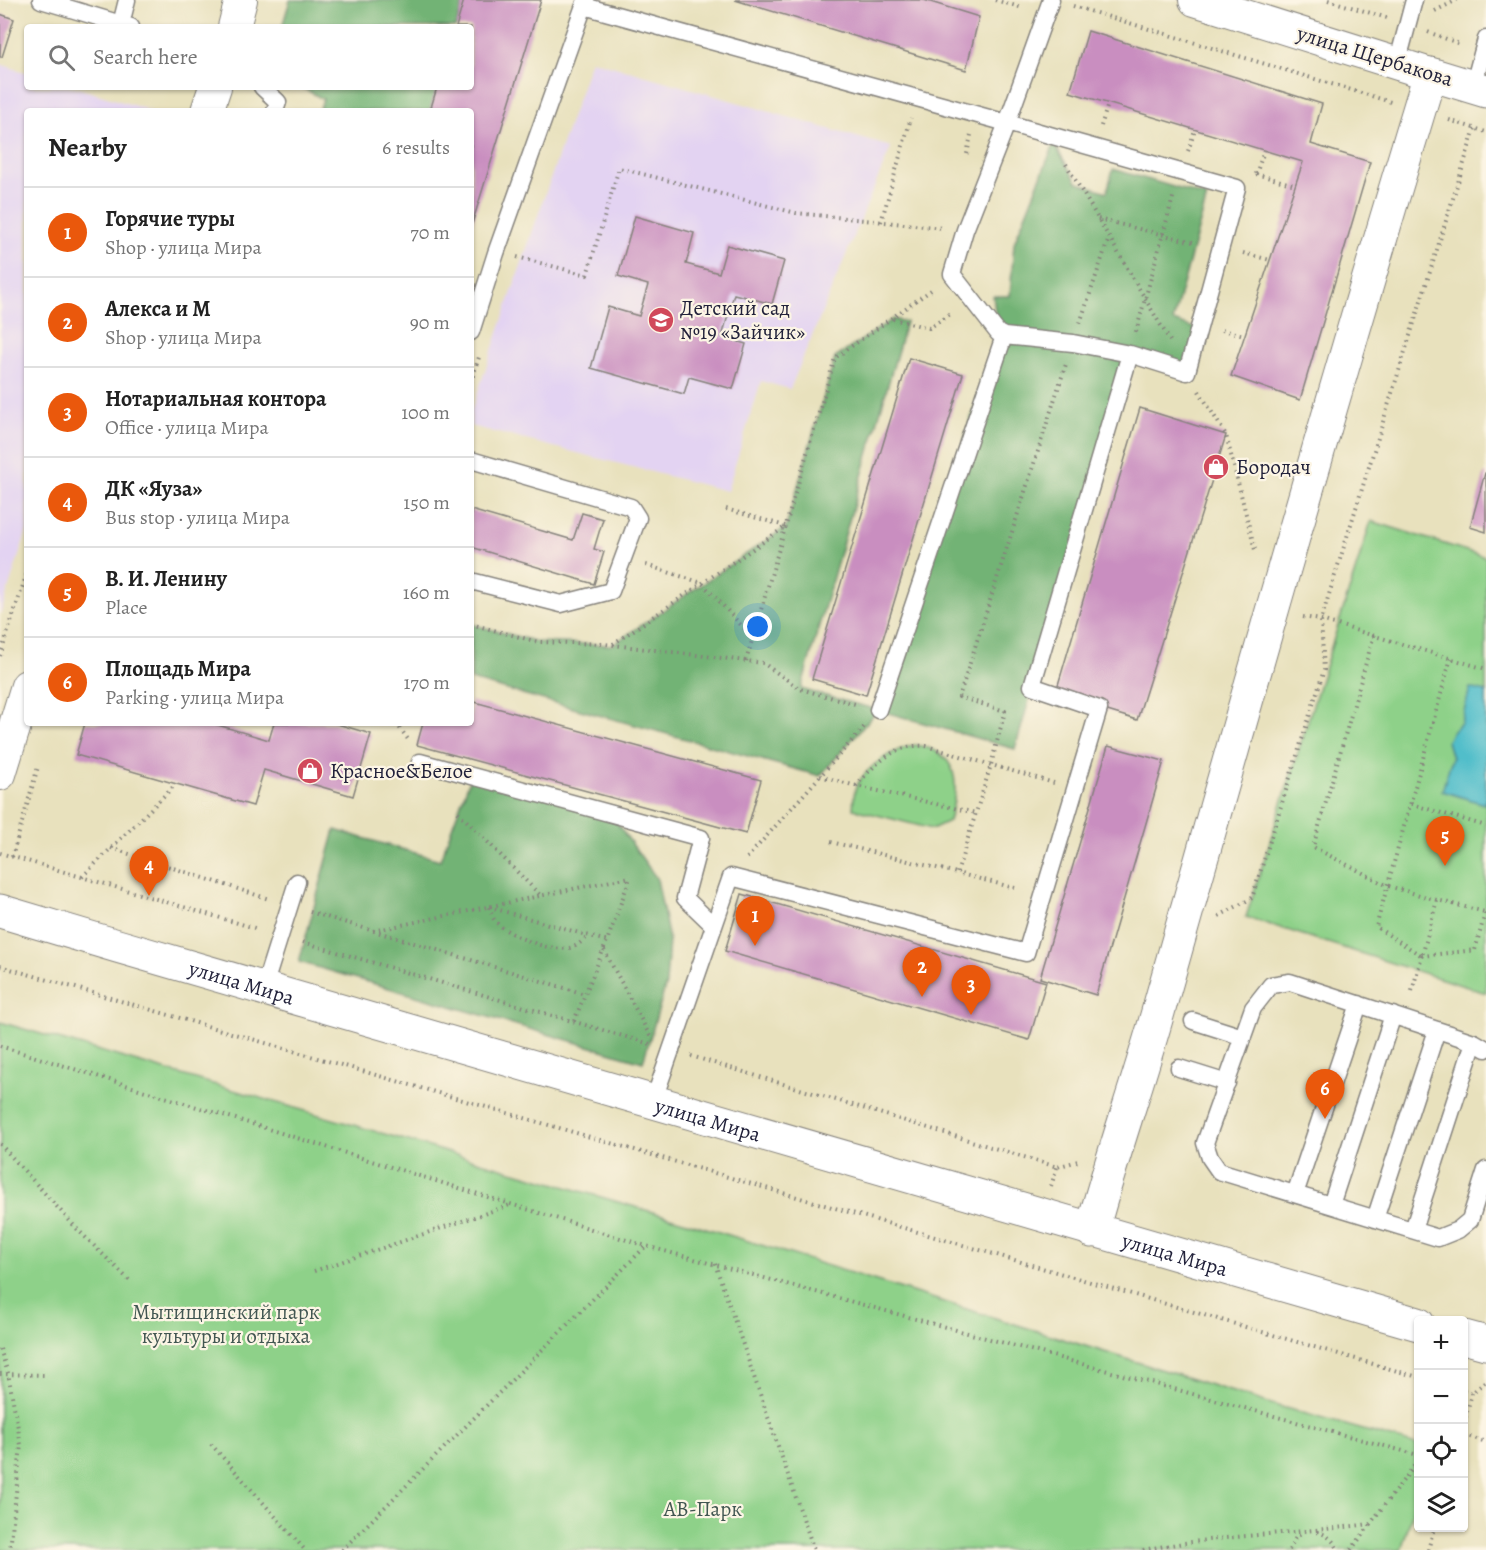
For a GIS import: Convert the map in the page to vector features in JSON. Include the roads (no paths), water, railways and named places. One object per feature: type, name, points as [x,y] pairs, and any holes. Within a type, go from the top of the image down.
[{"type":"main road","name":"улица Щербакова","points":[[1430,74],[1479,89]]},
{"type":"main road","points":[[1092,1231],[1110,1165],[1159,1011],[1270,613],[1430,74]]},
{"type":"main road","name":"улица Мира","points":[[0,911],[263,990],[1414,1323]]},
{"type":"main road","points":[[1468,1338],[1486,1343]]},
{"type":"street","points":[[235,24],[242,0]]},
{"type":"street","name":"улица Щербакова","points":[[1195,0],[1430,74]]},
{"type":"street","points":[[208,108],[214,90]]},
{"type":"street","points":[[0,774],[24,696]]},
{"type":"lane","points":[[41,0],[123,24]]},
{"type":"lane","points":[[126,24],[127,0]]},
{"type":"lane","points":[[474,322],[496,252],[585,3],[916,98],[1007,123],[1237,188],[1187,372],[1130,354],[1073,343],[1004,336],[998,333],[952,274],[965,230],[1007,123],[1051,0]]},
{"type":"lane","points":[[1397,64],[1414,0]]},
{"type":"lane","points":[[1479,89],[1484,46]]},
{"type":"lane","points":[[265,90],[278,102],[277,108]]},
{"type":"lane","points":[[878,710],[1004,336]]},
{"type":"lane","points":[[653,1102],[731,877],[1026,953],[1099,709],[1032,686],[1130,354]]},
{"type":"lane","points":[[474,461],[631,507],[638,518],[610,591],[561,604],[474,582]]},
{"type":"lane","points":[[420,762],[701,838],[685,898],[714,926]]},
{"type":"lane","points":[[263,990],[297,882]]},
{"type":"lane","points":[[1413,1230],[1480,1046],[1290,982],[1271,985],[1253,1008],[1206,1143],[1210,1158],[1219,1171],[1438,1238],[1458,1230],[1470,1220],[1486,1170]]},
{"type":"lane","points":[[1295,1194],[1359,1004]]},
{"type":"lane","points":[[1331,1205],[1393,1015]]},
{"type":"lane","points":[[1193,1021],[1243,1037]]},
{"type":"lane","points":[[1375,1219],[1437,1030]]},
{"type":"lane","points":[[1179,1068],[1227,1083]]},
{"type":"water","points":[[1470,688],[1486,692],[1486,797],[1484,804],[1442,791],[1452,758],[1447,741],[1461,723]]},
{"type":"place","name":"Детский сад №19 «Зайчик»","points":[[661,320]]},
{"type":"place","name":"Бородач","points":[[1216,467]]},
{"type":"place","name":"Красное&Белое","points":[[310,771]]},
{"type":"place","name":"В. И. Ленину","points":[[1445,866]]},
{"type":"place","name":"ДК «Яуза»","points":[[149,896]]},
{"type":"place","name":"Горячие туры","points":[[755,946]]},
{"type":"place","name":"Алекса и М","points":[[922,997]]},
{"type":"place","name":"Нотариальная контора","points":[[971,1015]]},
{"type":"place","name":"Площадь Мира","points":[[1325,1119]]},
{"type":"park label","name":"Мытищинский парк культуры и отдыха","points":[[226,1324]]},
{"type":"park label","name":"АВ-Парк","points":[[703,1509]]}]
